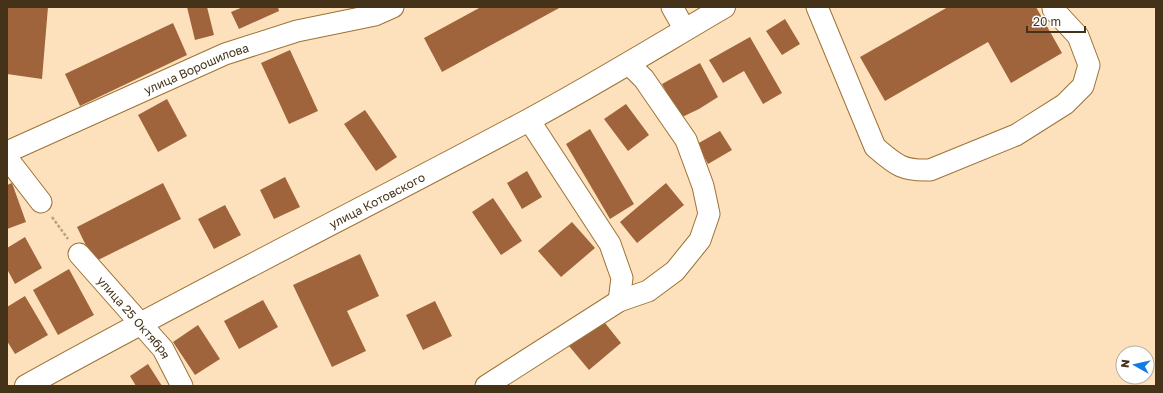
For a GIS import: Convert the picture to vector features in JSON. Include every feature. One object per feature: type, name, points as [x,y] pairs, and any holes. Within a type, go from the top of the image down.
[{"type":"highway","name":"улица Котовского","points":[[26,386],[55,377],[141,324],[529,120],[629,64],[724,7]]},
{"type":"street","name":"улица Ворошилова","points":[[7,152],[225,54],[297,31],[375,15],[394,7]]},
{"type":"street","points":[[672,7],[685,30]]},
{"type":"street","points":[[817,7],[875,147],[887,158],[902,168],[916,171],[930,170],[1016,135],[1065,104],[1083,86],[1089,65],[1078,36],[1053,9]]},
{"type":"street","points":[[486,386],[620,301],[648,291],[675,271],[700,240],[709,214],[703,186],[686,140],[644,79],[629,64]]},
{"type":"street","points":[[529,120],[610,244],[622,278],[620,301]]},
{"type":"street","points":[[7,158],[41,202]]},
{"type":"street","name":"улица 25 Октября","points":[[79,254],[163,349],[182,386]]},
{"type":"path","points":[[41,202],[79,254]]},
{"type":"building","points":[[7,7],[48,7],[42,79],[7,74]]},
{"type":"building","points":[[187,7],[207,7],[214,35],[195,40]]},
{"type":"building","points":[[243,7],[278,7],[279,11],[239,29],[231,12]]},
{"type":"building","points":[[481,7],[561,7],[442,72],[424,38]]},
{"type":"building","points":[[948,7],[1036,7],[1062,53],[1011,83],[988,42],[885,101],[860,57]]},
{"type":"building","points":[[785,19],[800,44],[782,55],[766,31]]},
{"type":"building","points":[[173,23],[187,55],[80,106],[65,74]]},
{"type":"building","points":[[750,37],[782,93],[763,104],[744,71],[723,83],[709,60]]},
{"type":"building","points":[[290,50],[318,111],[289,124],[261,63]]},
{"type":"building","points":[[700,63],[718,97],[699,109],[680,118],[662,84]]},
{"type":"building","points":[[167,99],[187,136],[158,152],[138,115]]},
{"type":"building","points":[[626,104],[649,135],[628,151],[604,119]]},
{"type":"building","points":[[365,110],[397,157],[376,171],[344,124]]},
{"type":"building","points":[[590,129],[634,204],[610,219],[566,144]]},
{"type":"building","points":[[720,131],[732,150],[708,164],[697,144]]},
{"type":"building","points":[[527,171],[542,197],[522,209],[507,183]]},
{"type":"building","points":[[285,177],[300,207],[274,219],[260,190]]},
{"type":"building","points":[[12,183],[26,222],[7,229],[7,185]]},
{"type":"building","points":[[163,183],[181,219],[94,262],[77,227]]},
{"type":"building","points":[[666,183],[684,205],[637,243],[620,222]]},
{"type":"building","points":[[493,198],[522,241],[501,255],[472,212]]},
{"type":"building","points":[[225,205],[241,235],[214,249],[198,219]]},
{"type":"building","points":[[572,222],[595,248],[561,277],[538,251]]},
{"type":"building","points":[[25,237],[42,268],[15,284],[7,269],[7,248]]},
{"type":"building","points":[[360,254],[379,296],[347,311],[366,351],[332,367],[293,285]]},
{"type":"building","points":[[69,269],[94,315],[58,335],[33,290]]},
{"type":"building","points":[[25,296],[48,335],[15,354],[7,341],[7,307]]},
{"type":"building","points":[[263,300],[278,327],[239,349],[224,321]]},
{"type":"building","points":[[435,301],[452,336],[423,350],[406,315]]},
{"type":"building","points":[[601,318],[621,343],[589,370],[569,346]]},
{"type":"building","points":[[198,325],[220,359],[195,375],[173,342]]},
{"type":"building","points":[[148,364],[162,386],[136,386],[130,376]]}]
